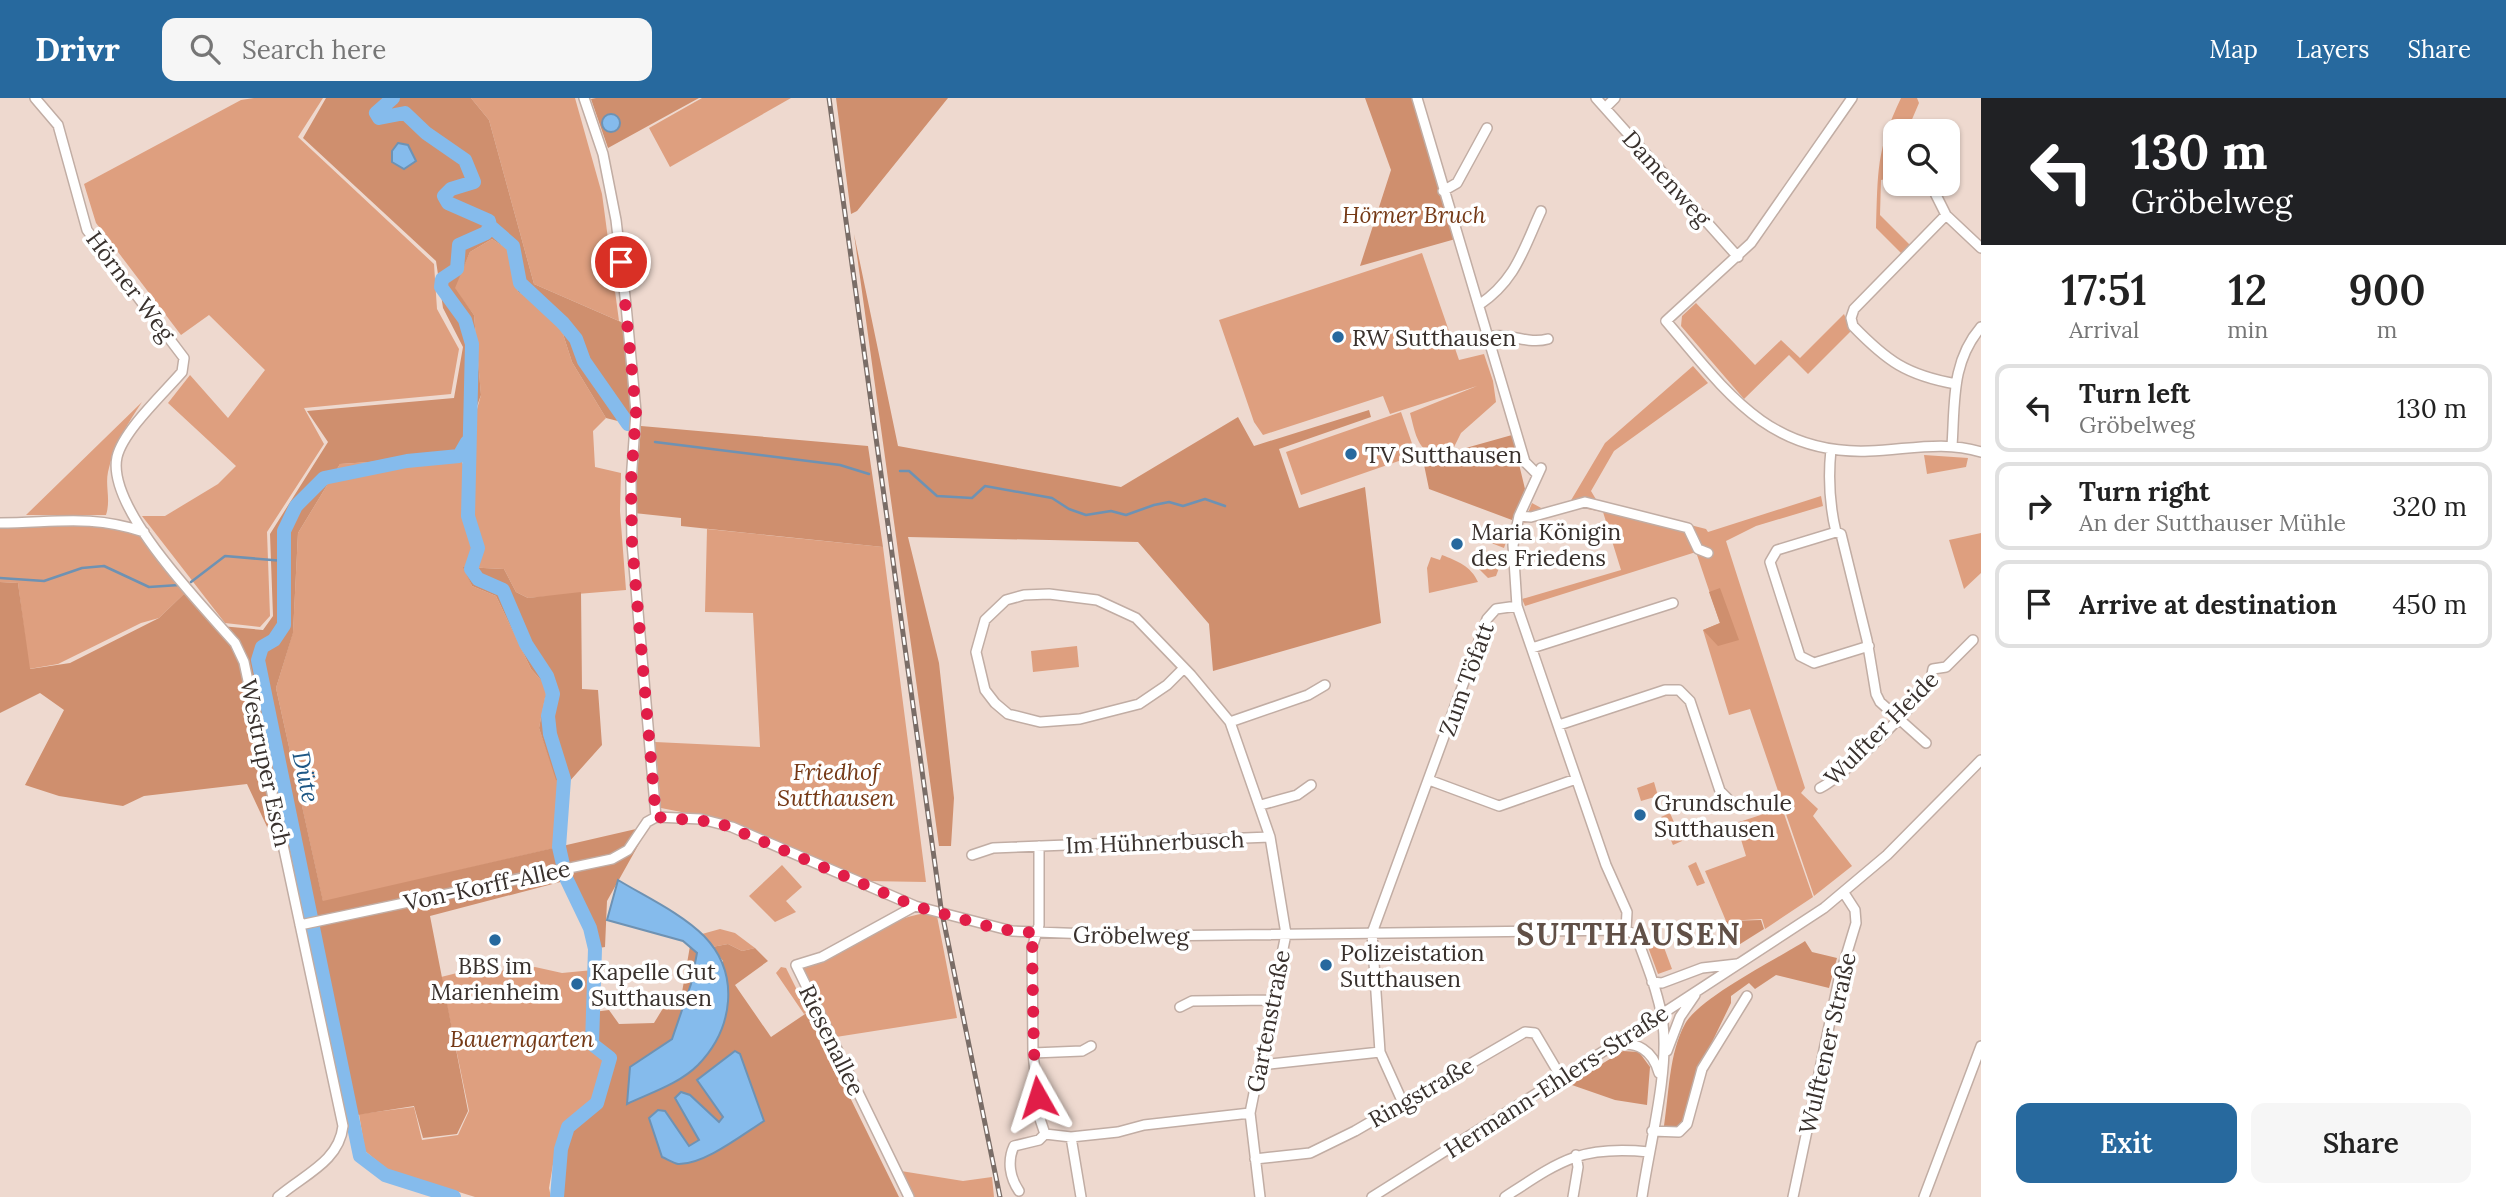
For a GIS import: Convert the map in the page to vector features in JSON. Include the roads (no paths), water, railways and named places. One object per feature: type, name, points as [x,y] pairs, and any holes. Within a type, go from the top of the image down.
[{"type":"street","name":"Hörner Weg","points":[[35,98],[58,125],[87,230],[184,358]]},
{"type":"street","points":[[584,98],[603,154],[628,325],[636,412],[631,482],[632,543],[656,817]]},
{"type":"street","points":[[1417,98],[1488,337],[1501,334],[1526,341],[1548,339]]},
{"type":"street","name":"Damenweg","points":[[1596,98],[1738,257]]},
{"type":"street","points":[[1605,108],[1615,98]]},
{"type":"street","points":[[1852,98],[1738,257],[1665,321],[1752,417],[1793,440],[1830,449],[1867,452],[1952,446],[1981,452]]},
{"type":"street","points":[[1443,191],[1457,183],[1487,128]]},
{"type":"street","points":[[1937,196],[1946,215],[1981,248]]},
{"type":"street","points":[[1479,305],[1500,291],[1513,274],[1541,211]]},
{"type":"street","points":[[1946,215],[1854,310],[1851,318],[1853,326],[1897,367],[1916,375],[1956,384]]},
{"type":"street","points":[[1952,446],[1956,384],[1963,352],[1981,327]]},
{"type":"street","name":"Zum Töfatt","points":[[1372,933],[1486,619],[1496,609],[1517,606],[1512,564],[1520,516],[1539,471],[1525,462],[1488,337]]},
{"type":"street","name":"Westruper Esch","points":[[184,358],[182,372],[127,437],[117,456],[116,477],[123,502],[144,532],[235,643],[244,662],[308,923],[343,1126],[341,1142],[334,1155],[278,1197]]},
{"type":"street","points":[[1830,449],[1829,498],[1836,532]]},
{"type":"street","points":[[1520,516],[1531,517],[1585,502],[1688,528],[1698,549],[1707,553]]},
{"type":"street","points":[[0,523],[79,518],[114,522],[144,532]]},
{"type":"street","points":[[1868,646],[1814,663],[1800,656],[1770,562],[1777,550],[1836,532],[1841,534],[1868,646],[1876,694],[1897,718],[1926,743]]},
{"type":"street","name":"Gartenstraße","points":[[1184,668],[1167,685],[1139,704],[1080,719],[1040,722],[1008,714],[995,703],[985,690],[976,652],[985,620],[1006,600],[1024,595],[1073,596],[1097,600],[1136,618],[1184,668],[1230,722],[1270,837],[1286,934],[1250,1113],[1260,1197]]},
{"type":"street","points":[[1532,648],[1673,603]]},
{"type":"street","points":[[1517,606],[1606,865],[1627,912],[1626,930],[1636,935],[1661,1014],[1664,1040],[1642,1197]]},
{"type":"street","name":"Wulfter Heide","points":[[1820,788],[1835,781],[1897,718],[1929,684],[1933,669],[1946,667],[1973,640]]},
{"type":"street","points":[[1230,722],[1307,695],[1325,685]]},
{"type":"street","points":[[1559,725],[1665,690],[1679,690],[1690,701],[1720,791],[1731,802]]},
{"type":"street","name":"Hermann-Ehlers-Straße","points":[[1372,1197],[1699,990],[1844,893],[1887,855],[1981,760]]},
{"type":"street","points":[[1429,780],[1499,806],[1576,779]]},
{"type":"street","points":[[1261,805],[1297,794],[1311,785]]},
{"type":"street","name":"Von-Korff-Allee","points":[[308,923],[572,866],[602,862],[621,854],[647,822],[656,817]]},
{"type":"street","name":"Gröbelweg","points":[[656,817],[701,819],[732,827],[915,906],[998,929],[1036,933],[1286,934],[1626,930]]},
{"type":"street","name":"Im Hühnerbusch","points":[[972,855],[993,849],[1039,846],[1270,837]]},
{"type":"street","name":"Im Hühnerbusch","points":[[1039,846],[1039,925],[1032,948],[1034,1053],[1040,1119],[1045,1134]]},
{"type":"street","name":"Wulftener Straße","points":[[1793,1197],[1822,1052],[1856,923],[1855,910],[1844,893]]},
{"type":"street","name":"Riesenallee","points":[[909,1197],[796,965],[822,957],[915,906]]},
{"type":"street","points":[[1372,933],[1380,1052],[1403,1104]]},
{"type":"street","name":"Hermann-Ehlers-Straße","points":[[1652,982],[1662,983],[1702,968],[1739,964]]},
{"type":"street","points":[[1661,1066],[1680,1017],[1699,990]]},
{"type":"street","points":[[1652,1131],[1679,1132],[1687,1124],[1702,1069],[1747,996]]},
{"type":"street","points":[[1180,1007],[1192,1001],[1273,1000]]},
{"type":"street","name":"Ringstraße","points":[[1255,1159],[1310,1153],[1403,1104],[1525,1032],[1535,1033],[1561,1077]]},
{"type":"street","points":[[1610,1047],[1623,1044],[1642,1047],[1656,1063],[1660,1077]]},
{"type":"street","points":[[1034,1053],[1082,1051],[1091,1046]]},
{"type":"street","points":[[1924,1197],[1981,1046]]},
{"type":"street","points":[[1260,1065],[1380,1052]]},
{"type":"street","points":[[1019,1191],[1013,1182],[1009,1156],[1014,1146],[1039,1140],[1045,1134],[1071,1137],[1250,1113]]},
{"type":"street","points":[[1071,1137],[1081,1197]]},
{"type":"street","points":[[1504,1197],[1560,1161],[1576,1155],[1594,1150],[1648,1152]]},
{"type":"street","points":[[1573,1197],[1578,1167],[1576,1155]]},
{"type":"water","points":[[607,114],[615,114],[620,123],[618,130],[607,132],[602,127],[602,119]]},
{"type":"water","points":[[398,143],[408,145],[416,161],[404,169],[392,162],[392,151]]},
{"type":"water","points":[[618,880],[674,913],[704,936],[724,967],[728,984],[725,1018],[710,1051],[690,1072],[673,1083],[627,1104],[630,1067],[672,1039],[691,984],[697,953],[683,941],[607,920]]},
{"type":"water","points":[[735,1051],[740,1054],[764,1121],[699,1160],[678,1164],[662,1157],[649,1118],[658,1110],[665,1111],[689,1146],[699,1140],[675,1098],[681,1092],[690,1095],[719,1122],[723,1117],[697,1080]]},
{"type":"waterway","name":"Düte","points":[[393,98],[376,113],[379,118],[405,113],[426,133],[465,160],[474,182],[451,189],[444,196],[448,203],[489,221],[490,226],[486,233],[459,245],[457,269],[442,279],[441,287],[465,320],[472,344],[468,516],[478,548],[471,569],[478,579],[503,590],[526,644],[547,676],[553,694],[548,716],[550,734],[564,779],[559,847],[566,878],[590,928],[595,949],[592,1044],[610,1058],[597,1103],[568,1127],[561,1149],[557,1197]]},
{"type":"waterway","name":"Düte","points":[[490,226],[513,246],[520,283],[563,323],[576,339],[584,361],[628,424]]},
{"type":"waterway","name":"Düte","points":[[454,1197],[385,1175],[360,1156],[258,660],[262,647],[274,640],[284,625],[284,531],[296,506],[324,478],[407,461],[459,456],[467,442]]},
{"type":"waterway","points":[[655,442],[840,465],[869,474]]},
{"type":"waterway","points":[[900,471],[909,471],[937,496],[972,498],[985,486],[1052,498],[1069,509],[1086,515],[1111,511],[1126,515],[1154,505],[1169,502],[1183,506],[1205,499],[1225,506]]},
{"type":"waterway","points":[[191,582],[225,556],[284,561]]},
{"type":"waterway","points":[[0,578],[44,581],[82,568],[104,566],[149,587],[179,585]]},
{"type":"railway","points":[[829,98],[941,908],[1000,1197]]},
{"type":"place","name":"RW Sutthausen","points":[[1338,337]]},
{"type":"place","name":"TV Sutthausen","points":[[1351,454]]},
{"type":"place","name":"Maria Königin des Friedens","points":[[1457,544]]},
{"type":"place","name":"Grundschule Sutthausen","points":[[1640,815]]},
{"type":"place","name":"BBS im Marienheim","points":[[495,940]]},
{"type":"place","name":"Polizeistation Sutthausen","points":[[1326,965]]},
{"type":"place","name":"Kapelle Gut Sutthausen","points":[[577,984]]},
{"type":"district","name":"SUTTHAUSEN","points":[[1629,934]]},
{"type":"park label","name":"Hörner Bruch","points":[[1414,214]]},
{"type":"park label","name":"Friedhof Sutthausen","points":[[836,784]]},
{"type":"park label","name":"Bauerngarten","points":[[522,1038]]}]
